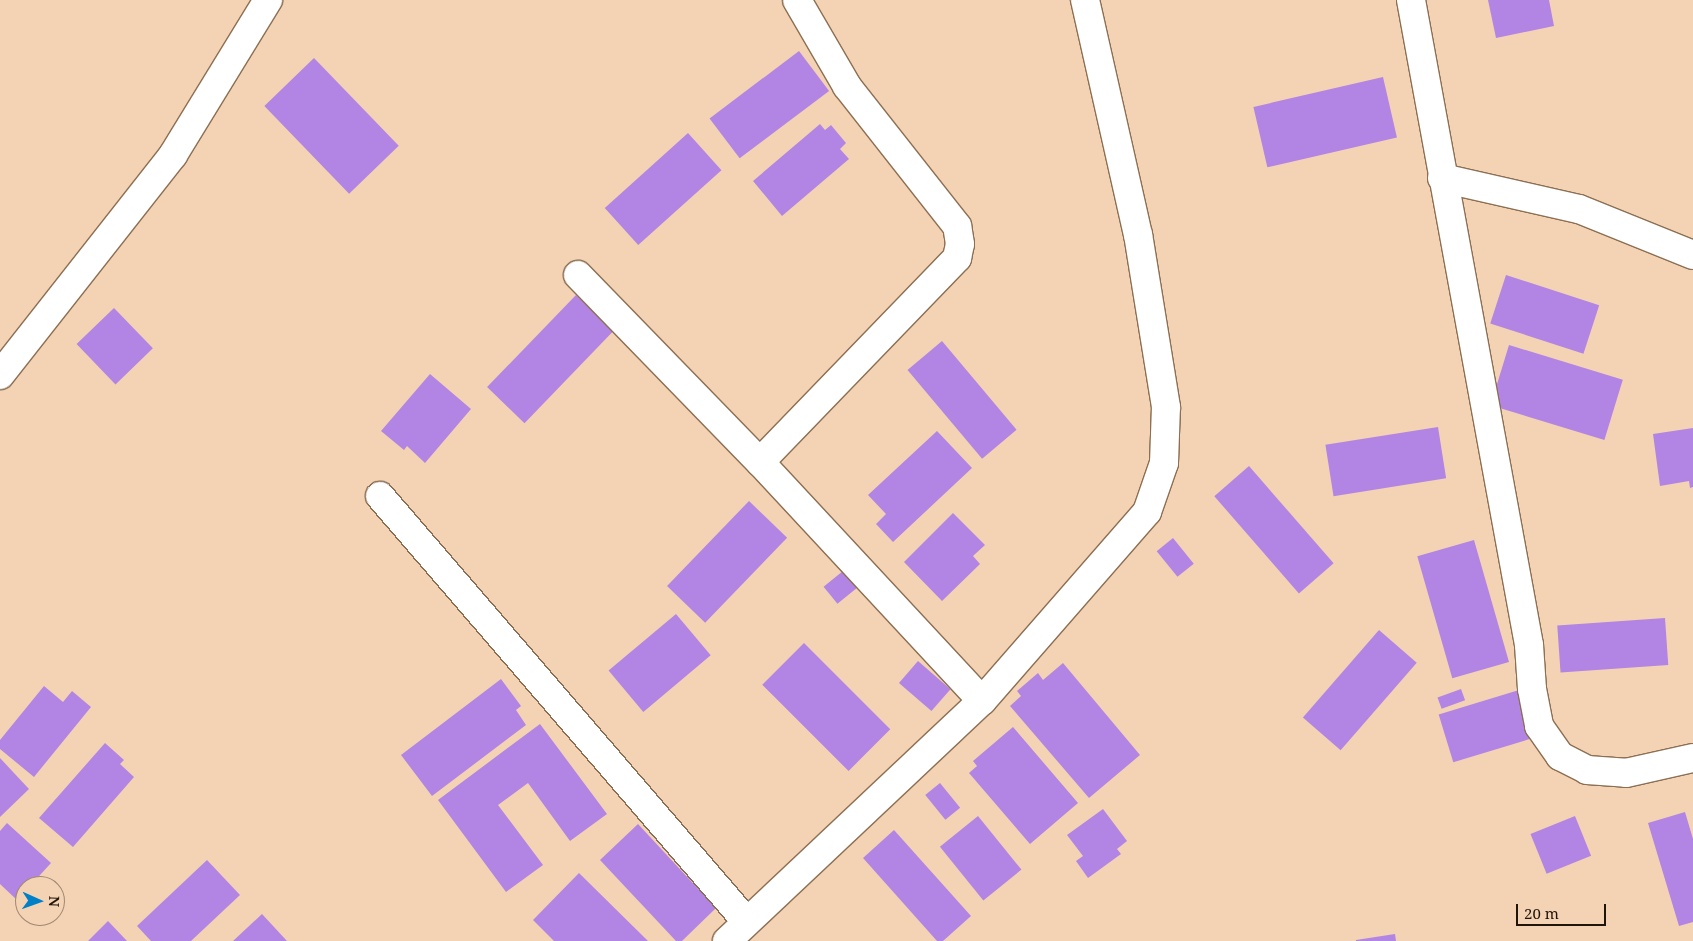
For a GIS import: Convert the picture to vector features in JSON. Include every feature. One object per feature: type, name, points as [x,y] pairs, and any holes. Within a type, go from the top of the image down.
[{"type":"street","points":[[0,375],[173,155],[268,0]]},
{"type":"street","points":[[760,462],[957,258],[960,244],[957,226],[847,86],[797,0]]},
{"type":"street","points":[[727,941],[982,701],[1147,512],[1164,463],[1166,406],[1138,234],[1085,0]]},
{"type":"street","points":[[1411,0],[1442,178],[1529,645],[1532,689],[1540,726],[1560,756],[1587,770],[1626,773],[1693,758]]},
{"type":"street","points":[[1442,178],[1580,209],[1693,255]]},
{"type":"street","points":[[578,276],[760,462],[982,701]]},
{"type":"street","points":[[380,496],[747,922]]},
{"type":"building","points":[[1488,0],[1549,0],[1554,26],[1496,38]]},
{"type":"building","points":[[799,51],[829,91],[740,158],[710,118]]},
{"type":"building","points":[[314,58],[399,146],[349,194],[264,106]]},
{"type":"building","points":[[1383,77],[1397,137],[1267,167],[1253,107]]},
{"type":"building","points":[[820,124],[825,130],[831,125],[846,143],[840,149],[849,159],[782,216],[753,181]]},
{"type":"building","points":[[688,133],[721,170],[638,245],[605,208]]},
{"type":"building","points":[[1506,275],[1599,305],[1583,354],[1490,324]]},
{"type":"building","points":[[576,295],[613,331],[524,423],[487,387]]},
{"type":"building","points":[[114,308],[153,348],[115,384],[77,344]]},
{"type":"building","points":[[942,341],[1017,430],[982,459],[908,370]]},
{"type":"building","points":[[1509,345],[1623,380],[1604,440],[1491,405]]},
{"type":"building","points":[[430,374],[471,409],[425,463],[407,446],[404,450],[381,431]]},
{"type":"building","points":[[1438,427],[1446,478],[1334,496],[1325,445]]},
{"type":"building","points":[[1693,428],[1693,487],[1690,488],[1689,481],[1660,486],[1653,434]]},
{"type":"building","points":[[937,431],[972,468],[893,542],[876,524],[886,514],[868,495]]},
{"type":"building","points":[[1249,466],[1334,563],[1299,594],[1214,496]]},
{"type":"building","points":[[749,501],[787,538],[705,623],[667,586]]},
{"type":"building","points":[[953,513],[985,545],[973,556],[980,564],[942,601],[904,562]]},
{"type":"building","points":[[1173,538],[1194,564],[1177,577],[1157,551]]},
{"type":"building","points":[[1474,540],[1509,662],[1452,678],[1417,556]]},
{"type":"building","points":[[843,571],[857,588],[837,604],[824,587]]},
{"type":"building","points":[[676,614],[711,655],[643,712],[609,671]]},
{"type":"building","points":[[1665,618],[1668,665],[1561,672],[1557,626]]},
{"type":"building","points":[[1379,630],[1417,663],[1341,750],[1303,718]]},
{"type":"building","points":[[804,643],[890,729],[849,771],[762,685]]},
{"type":"building","points":[[918,661],[950,689],[931,711],[899,683]]},
{"type":"building","points":[[1063,663],[1140,755],[1089,798],[1010,706],[1021,696],[1017,691],[1038,673],[1043,680]]},
{"type":"building","points":[[501,679],[521,706],[516,710],[526,725],[432,796],[401,755]]},
{"type":"building","points":[[44,686],[63,702],[72,691],[91,707],[34,777],[0,749],[0,740]]},
{"type":"building","points":[[1461,689],[1465,700],[1442,709],[1438,698]]},
{"type":"building","points":[[1519,690],[1534,738],[1453,762],[1439,715]]},
{"type":"building","points":[[540,724],[607,814],[570,841],[528,783],[498,805],[543,865],[506,892],[438,800]]},
{"type":"building","points":[[1013,727],[1078,803],[1030,844],[969,773],[977,766],[973,761]]},
{"type":"building","points":[[105,743],[124,760],[120,764],[134,777],[73,847],[39,818]]},
{"type":"building","points":[[0,758],[29,789],[0,817]]},
{"type":"building","points":[[940,783],[960,808],[945,820],[925,795]]},
{"type":"building","points":[[1103,809],[1127,841],[1117,849],[1121,854],[1088,878],[1076,861],[1083,856],[1067,835]]},
{"type":"building","points":[[1685,812],[1693,839],[1693,922],[1679,926],[1648,823]]},
{"type":"building","points":[[978,816],[1021,870],[983,900],[940,847]]},
{"type":"building","points":[[1575,816],[1591,856],[1547,874],[1530,834]]},
{"type":"building","points":[[7,823],[51,863],[39,876],[15,876],[15,898],[0,884],[0,831]]},
{"type":"building","points":[[638,824],[716,908],[682,941],[676,941],[600,860]]},
{"type":"building","points":[[894,830],[971,916],[943,941],[937,941],[863,858]]},
{"type":"building","points":[[207,860],[240,895],[191,941],[151,941],[137,926]]},
{"type":"building","points":[[579,873],[648,941],[554,941],[533,920]]},
{"type":"building","points":[[262,914],[287,941],[233,941]]},
{"type":"building","points":[[108,921],[127,941],[88,941]]},
{"type":"building","points":[[1395,934],[1396,941],[1356,941],[1356,940]]}]
